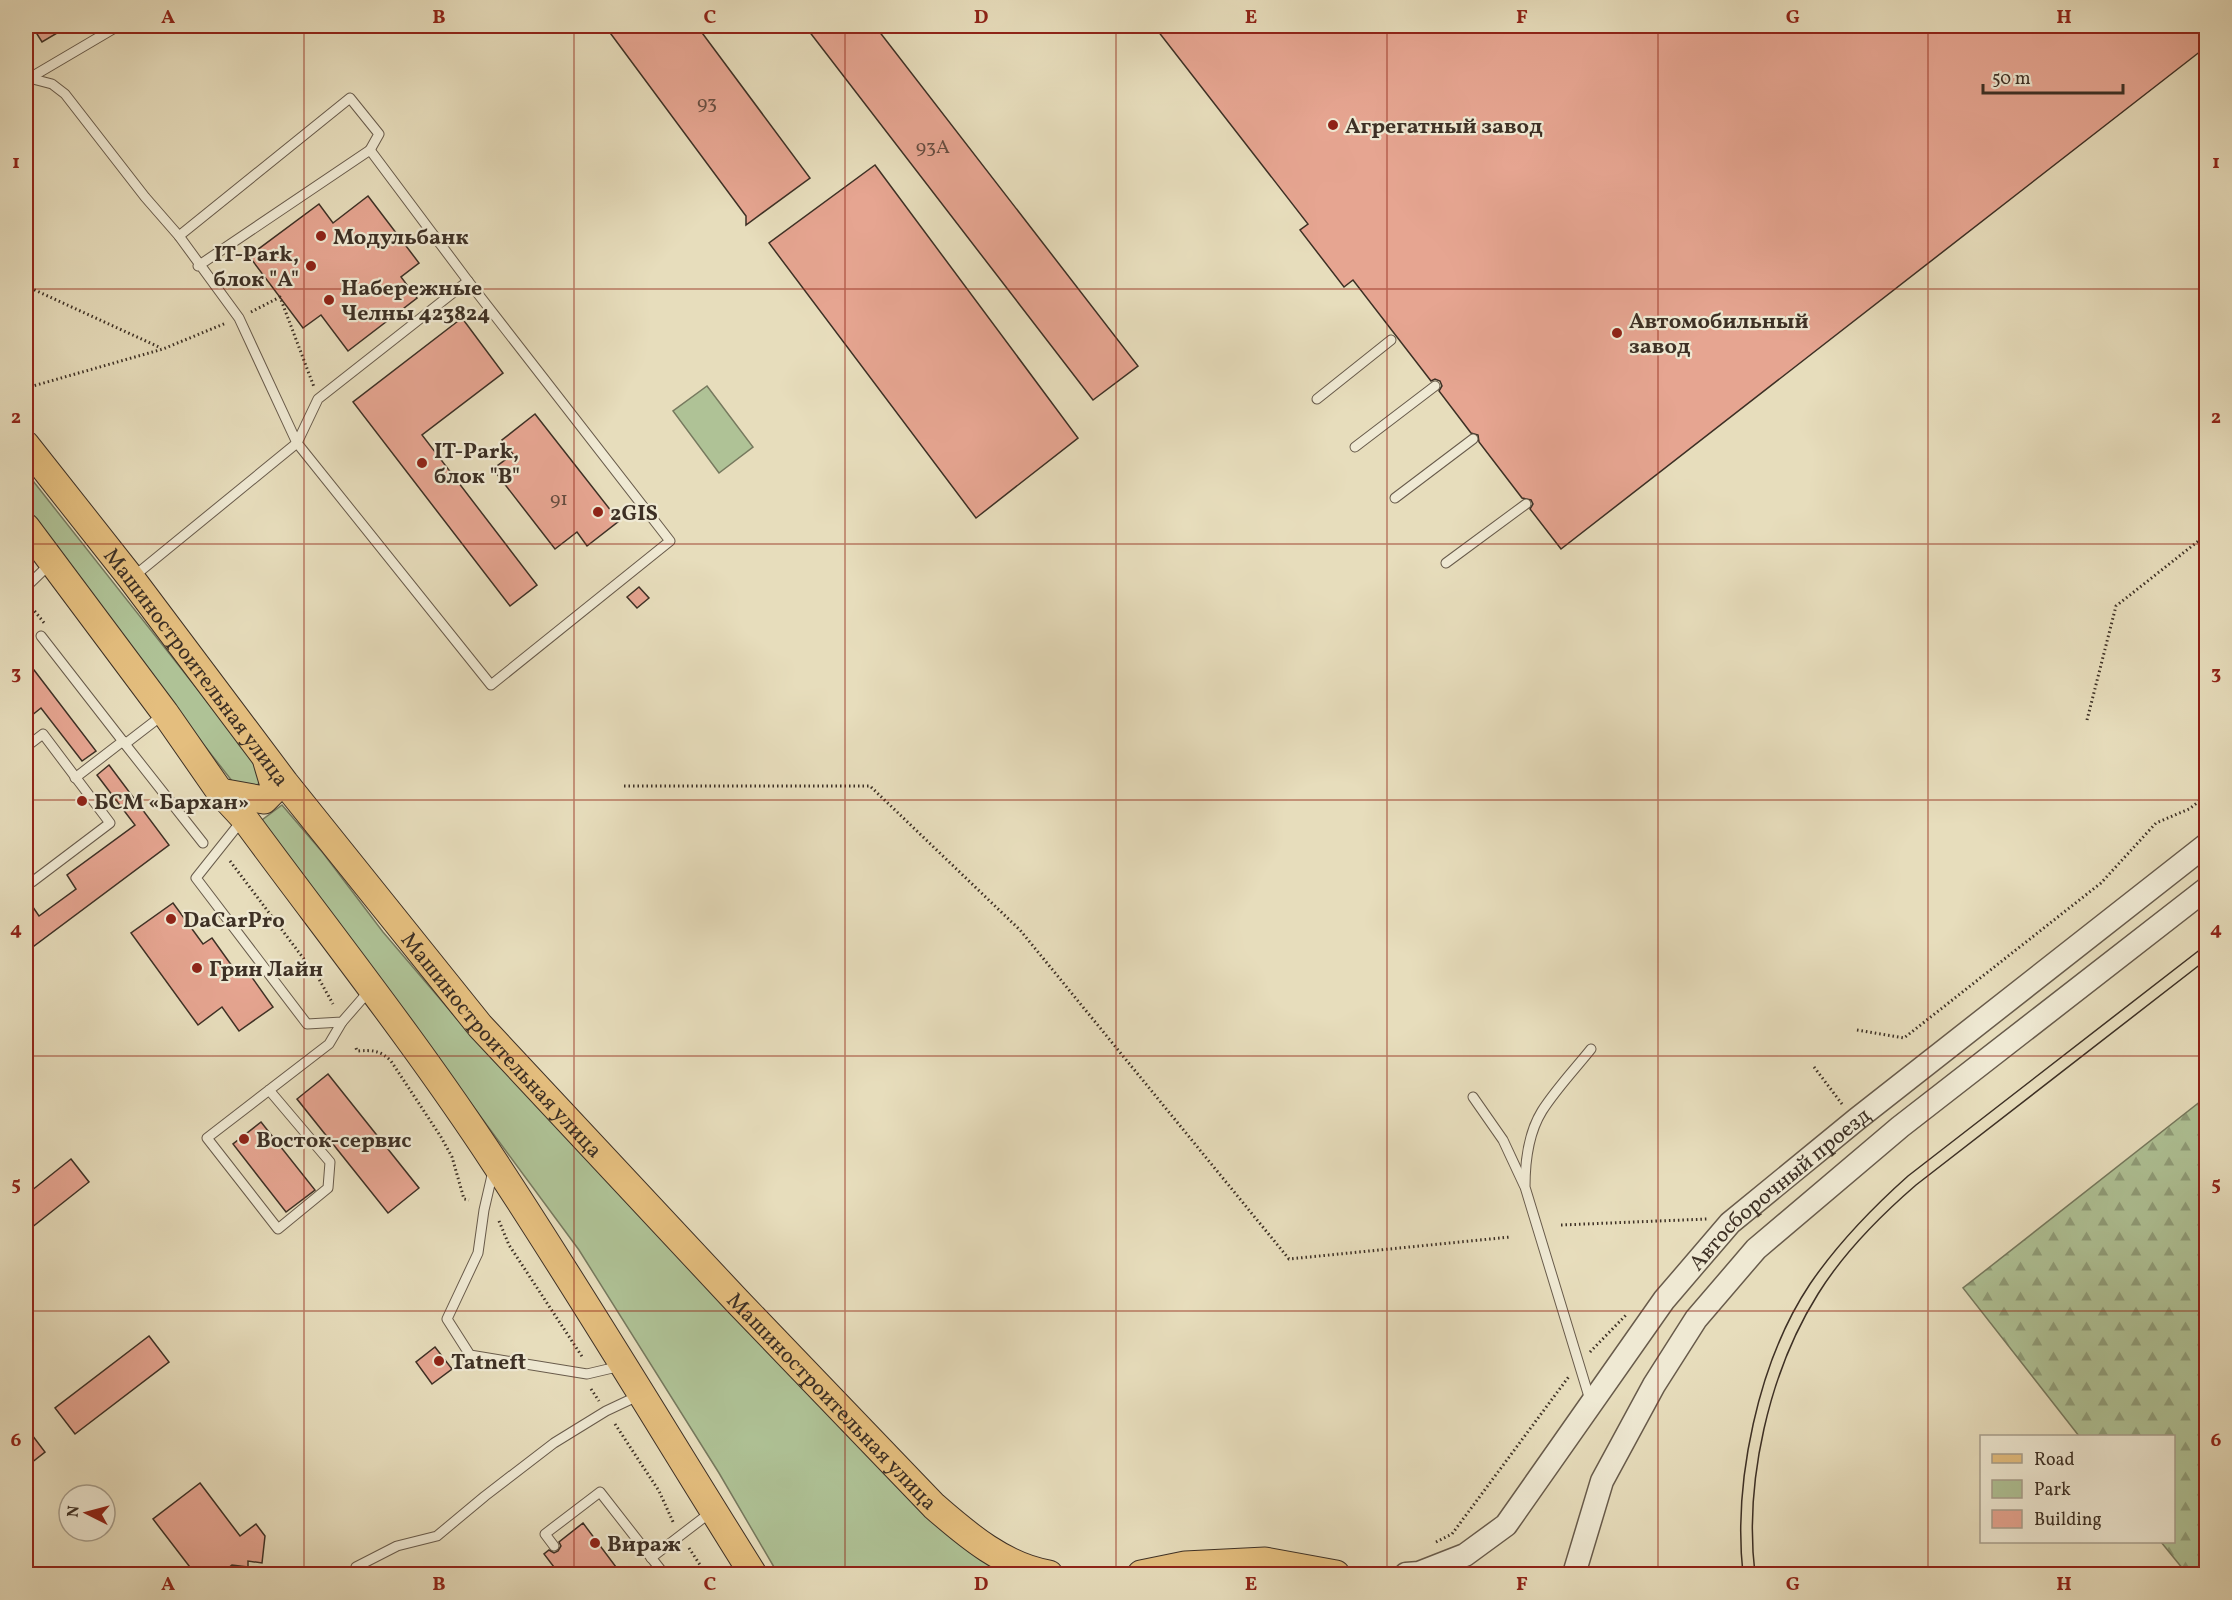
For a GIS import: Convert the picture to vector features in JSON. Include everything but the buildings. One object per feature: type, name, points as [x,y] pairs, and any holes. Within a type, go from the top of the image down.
[{"type":"main road","name":"Машиностроительная улица","points":[[26,445],[131,578],[266,759],[480,1026],[933,1506],[965,1533],[1002,1557],[1038,1573],[1049,1575]]},
{"type":"main road","points":[[26,527],[165,713],[220,792],[244,818],[429,1066],[495,1163],[624,1365],[753,1575]]},
{"type":"main road","points":[[220,792],[264,800],[275,789],[266,759]]},
{"type":"main road","points":[[1141,1575],[1185,1565],[1265,1561],[1336,1575]]},
{"type":"street","name":"Автосборочный проезд","points":[[1396,1572],[1419,1573],[1466,1555],[1506,1525],[1664,1300],[1730,1223],[1853,1115],[2206,845]]},
{"type":"street","name":"Автосборочный проезд","points":[[1574,1575],[1602,1481],[1654,1385],[1696,1319],[1769,1236],[1879,1144],[2206,889]]},
{"type":"lane","points":[[27,79],[104,29],[118,26]]},
{"type":"lane","points":[[27,79],[52,84],[65,94],[178,236],[198,266],[239,318],[297,443],[491,685],[670,541],[468,281],[370,150]]},
{"type":"lane","points":[[178,236],[350,98],[379,134],[370,150],[198,266]]},
{"type":"lane","points":[[131,578],[297,443],[318,399],[468,281]]},
{"type":"lane","points":[[1317,399],[1391,340]]},
{"type":"lane","points":[[1355,447],[1435,386]]},
{"type":"lane","points":[[1395,498],[1473,439]]},
{"type":"lane","points":[[1446,563],[1526,504]]},
{"type":"lane","points":[[26,587],[52,561]]},
{"type":"lane","points":[[41,636],[203,843]]},
{"type":"lane","points":[[75,778],[165,713]]},
{"type":"lane","points":[[26,747],[43,734],[110,823],[32,882],[26,874]]},
{"type":"lane","points":[[244,818],[196,878],[307,1024],[342,1022]]},
{"type":"lane","points":[[270,1090],[330,1162],[328,1188],[278,1230],[207,1138],[329,1044],[342,1022],[371,989]]},
{"type":"lane","points":[[1525,1187],[1525,1171],[1531,1140],[1542,1112],[1591,1048]]},
{"type":"lane","points":[[1473,1097],[1503,1140],[1525,1187],[1592,1405]]},
{"type":"lane","points":[[495,1163],[484,1210],[478,1254],[447,1318],[470,1354],[587,1374],[624,1365]]},
{"type":"lane","points":[[357,1567],[397,1546],[437,1536],[554,1443],[606,1411],[642,1394]]},
{"type":"lane","points":[[554,1546],[545,1534],[600,1492],[664,1575]]},
{"type":"lane","points":[[651,1558],[713,1510]]},
{"type":"path","points":[[26,286],[163,349]]},
{"type":"path","points":[[26,388],[163,349],[239,318],[280,297],[318,399]]},
{"type":"path","points":[[2086,720],[2116,606],[2206,535]]},
{"type":"path","points":[[624,786],[870,786],[1020,930],[1289,1259],[1509,1237]]},
{"type":"path","points":[[1857,1030],[1904,1038],[2101,883],[2156,823],[2189,809],[2206,796]]},
{"type":"path","points":[[2200,820],[2206,816]]},
{"type":"path","points":[[230,861],[319,979],[333,1004]]},
{"type":"path","points":[[356,1048],[357,1051],[375,1050],[384,1053],[392,1061],[441,1137],[452,1157],[464,1199],[469,1200]]},
{"type":"path","points":[[1814,1067],[1853,1115]]},
{"type":"path","points":[[1561,1225],[1710,1218]]},
{"type":"path","points":[[499,1221],[509,1245],[583,1358]]},
{"type":"path","points":[[1433,1544],[1452,1534],[1578,1363],[1592,1350]]},
{"type":"path","points":[[591,1389],[600,1403]]},
{"type":"path","points":[[615,1424],[659,1491],[674,1524]]},
{"type":"path","points":[[689,1548],[706,1575]]},
{"type":"path","points":[[1377,1575],[1396,1572]]},
{"type":"green space","points":[[707,386],[753,447],[719,473],[673,411]]},
{"type":"green space","points":[[26,472],[262,771],[258,785],[248,789],[236,786],[26,518]]},
{"type":"green space","points":[[282,805],[323,853],[383,932],[469,1033],[1012,1574],[778,1574],[719,1473],[579,1250],[262,820]]},
{"type":"green space","points":[[2206,1097],[2206,1564],[2194,1574],[2187,1574],[2162,1543],[2175,1543],[2175,1435],[2078,1435],[1963,1288]]},
{"type":"tram line","points":[[1743,1574],[1741,1538],[1746,1462],[1763,1386],[1776,1349],[1792,1315],[1810,1284],[1832,1254],[1881,1201],[1908,1176],[2206,945]]},
{"type":"tram line","points":[[1755,1574],[1753,1502],[1764,1429],[1786,1358],[1818,1294],[1839,1264],[1863,1236],[1916,1185],[2206,960]]},
{"type":"place","name":"Агрегатный завод","points":[[1333,125]]},
{"type":"place","name":"Модульбанк","points":[[321,236]]},
{"type":"place","name":"IT-Park, блок \"А\"","points":[[311,266]]},
{"type":"place","name":"Набережные Челны 423824","points":[[329,300]]},
{"type":"place","name":"Автомобильный завод","points":[[1617,333]]},
{"type":"place","name":"IT-Park, блок \"В\"","points":[[422,463]]},
{"type":"place","name":"2GIS","points":[[598,512]]},
{"type":"place","name":"БСМ «Бархан»","points":[[82,801]]},
{"type":"place","name":"DaCarPro","points":[[171,919]]},
{"type":"place","name":"Грин Лайн","points":[[197,968]]},
{"type":"place","name":"Восток-сервис","points":[[244,1139]]},
{"type":"place","name":"Tatneft","points":[[439,1361]]},
{"type":"place","name":"Вираж","points":[[595,1543]]}]
